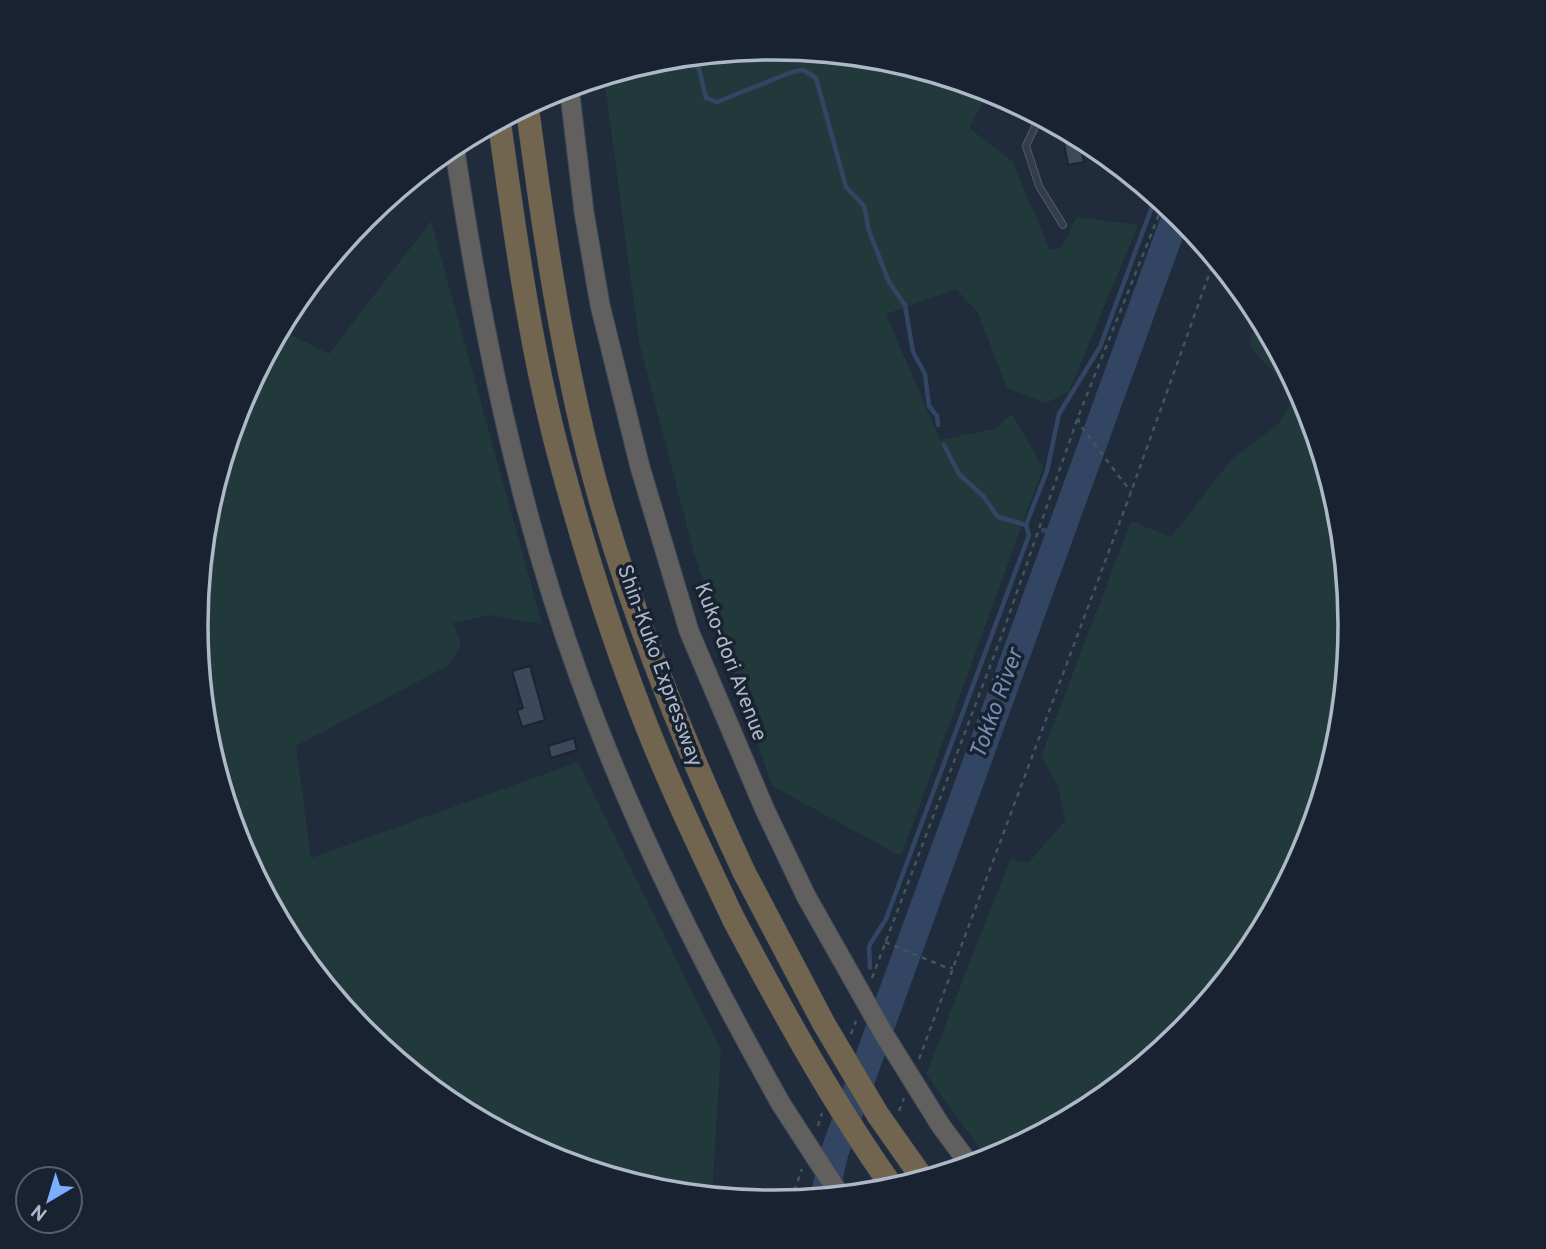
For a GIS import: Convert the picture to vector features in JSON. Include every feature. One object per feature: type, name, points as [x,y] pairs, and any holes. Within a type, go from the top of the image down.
[{"type":"highway","name":"Kuko-dori Avenue","points":[[570,97],[584,212],[600,305],[648,492],[689,631],[765,810],[806,896],[885,1035],[941,1126],[964,1156]]},
{"type":"highway","name":"Shin-Kuko Expressway","points":[[528,116],[541,214],[587,450],[625,577],[665,691],[704,786],[744,872],[824,1024],[878,1115],[917,1170]]},
{"type":"highway","name":"Shin-Kuko Expressway","points":[[500,130],[530,328],[559,457],[597,586],[637,702],[685,817],[734,920],[807,1054],[855,1135],[886,1178]]},
{"type":"highway","points":[[456,157],[488,348],[529,519],[579,677],[622,788],[717,990],[781,1104],[834,1186]]},
{"type":"lane","points":[[1036,125],[1026,146],[1039,187],[1063,225]]},
{"type":"path","points":[[872,978],[1003,632],[1077,417],[1160,213]]},
{"type":"path","points":[[887,943],[953,968],[1131,492],[1211,269]]},
{"type":"path","points":[[1077,417],[1121,482],[1131,492]]},
{"type":"path","points":[[850,1038],[859,1014]]},
{"type":"path","points":[[815,1133],[824,1109]]},
{"type":"path","points":[[795,1189],[802,1169]]},
{"type":"green space","points":[[736,61],[810,61],[883,70],[955,89],[984,101],[969,128],[1012,161],[1050,250],[1061,248],[1077,217],[1138,225],[1069,392],[1046,403],[1007,388],[978,313],[956,289],[886,314],[940,440],[994,429],[1012,414],[1043,468],[901,856],[772,786],[694,553],[639,342],[605,85],[663,70]]},
{"type":"green space","points":[[431,221],[542,624],[489,615],[453,623],[461,645],[449,665],[296,746],[311,858],[578,762],[721,1049],[713,1186],[663,1179],[591,1160],[523,1131],[459,1094],[400,1049],[348,997],[303,938],[266,874],[238,806],[219,735],[209,661],[209,588],[213,551],[227,478],[238,443],[266,375],[284,342],[289,334],[329,354]]},
{"type":"green space","points":[[1254,329],[1284,383],[1249,346]]},
{"type":"green space","points":[[1292,401],[1319,478],[1337,588],[1337,661],[1327,735],[1319,771],[1295,841],[1280,874],[1243,938],[1198,997],[1173,1024],[1117,1073],[1087,1094],[1023,1131],[980,1150],[926,1074],[1010,860],[1029,862],[1065,821],[1057,784],[1041,757],[1131,521],[1171,537],[1232,459],[1278,424]]},
{"type":"building","points":[[1063,140],[1084,153],[1084,162],[1068,165]]},
{"type":"building","points":[[530,666],[545,720],[522,727],[517,710],[523,708],[512,671]]},
{"type":"building","points":[[574,738],[577,750],[551,758],[548,746]]},
{"type":"waterway","points":[[695,65],[699,69],[706,98],[717,102],[792,72],[803,70],[816,78],[846,187],[864,206],[869,231],[889,282],[905,305],[913,352],[925,374],[929,406],[937,416],[938,425]]},
{"type":"waterway","points":[[870,968],[869,946],[886,919],[1029,535],[1026,525],[1047,471],[1059,414],[1100,347],[1152,206]]},
{"type":"waterway","name":"Tokko River","points":[[826,1187],[835,1151],[1173,225]]},
{"type":"waterway","points":[[944,445],[959,474],[983,496],[998,517],[1026,525]]},
{"type":"waterway","points":[[1043,530],[1059,535]]}]
